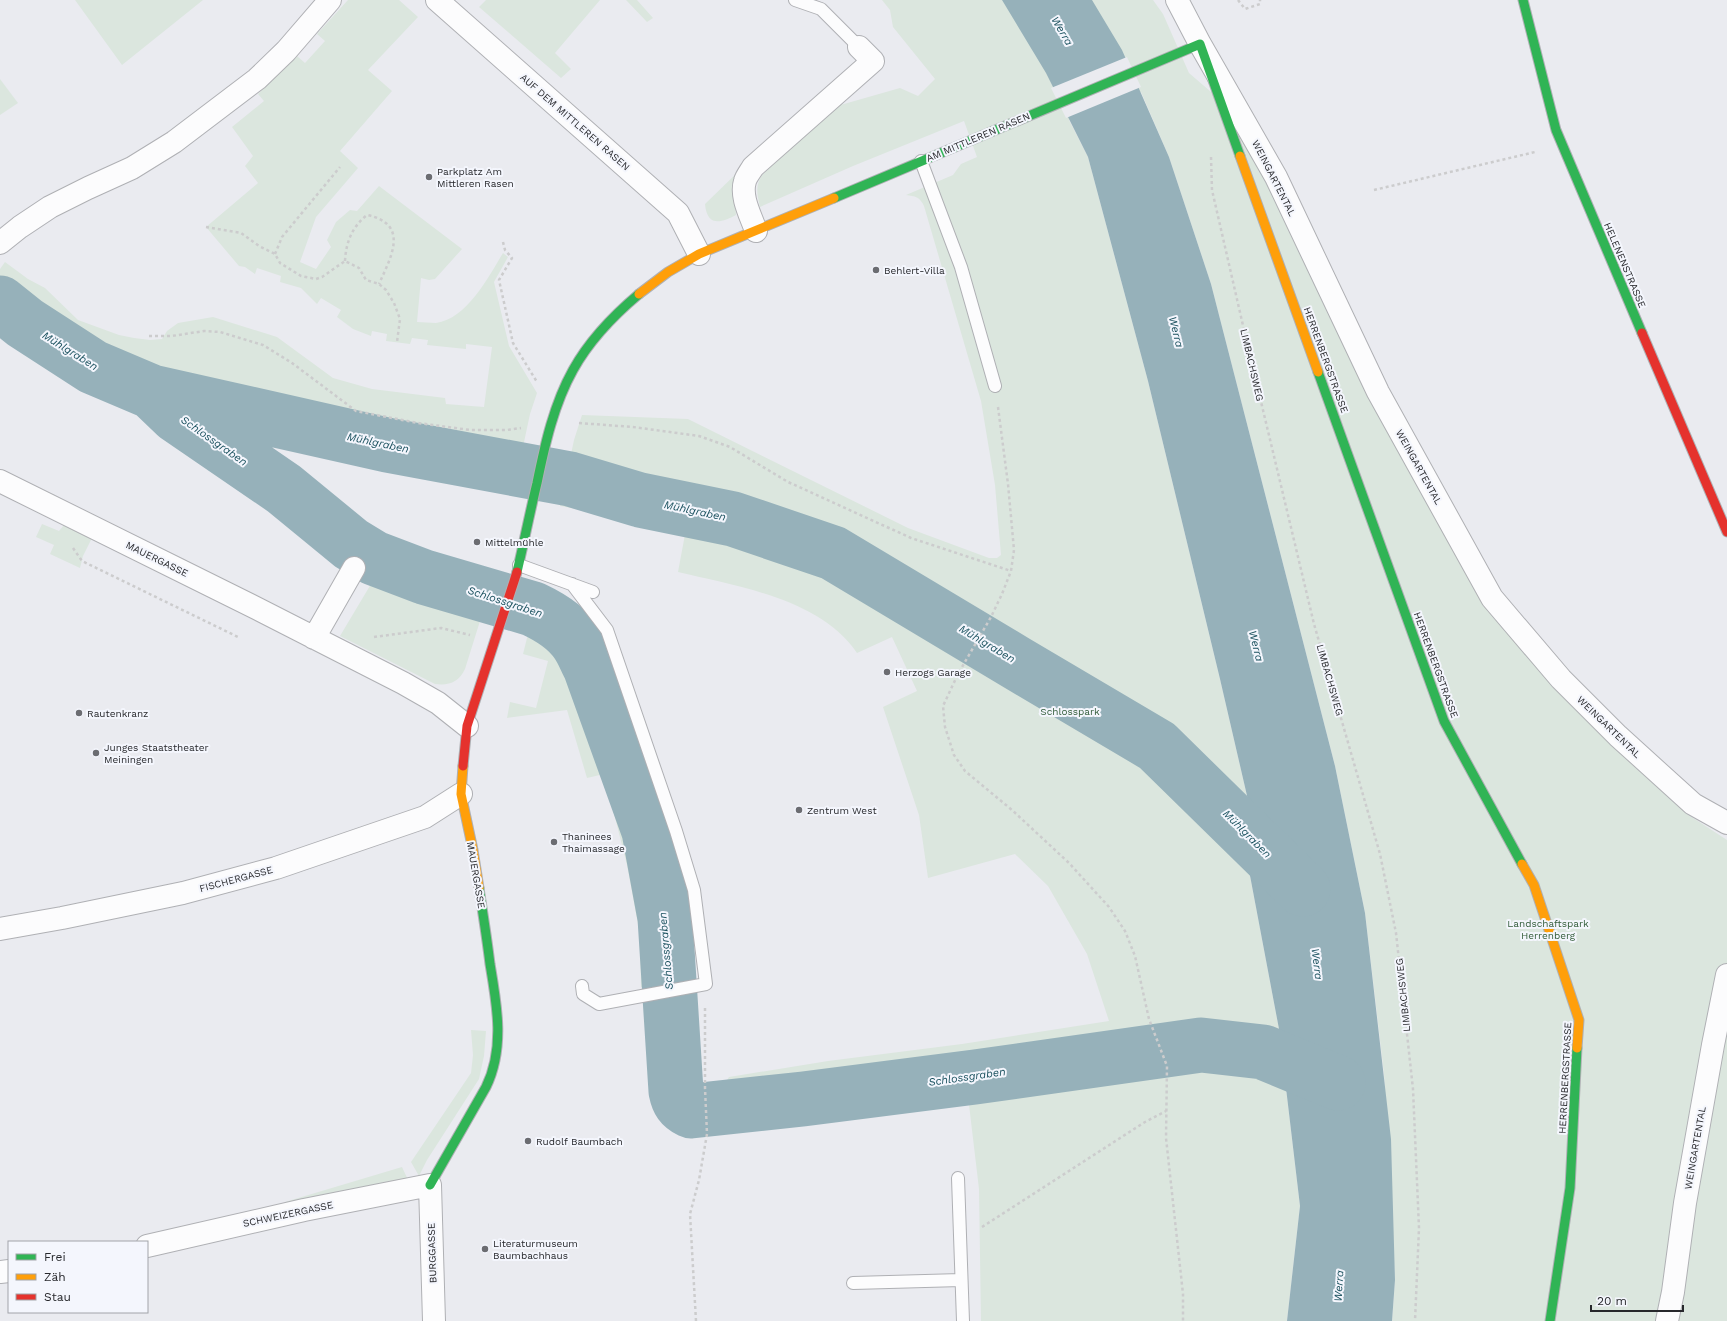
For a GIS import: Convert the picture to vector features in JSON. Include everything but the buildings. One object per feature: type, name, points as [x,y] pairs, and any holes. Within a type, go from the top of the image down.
[{"type":"street","points":[[0,243],[20,227],[50,207],[132,168],[174,142],[257,79],[286,50],[330,0]]},
{"type":"street","name":"AUF DEM MITTLEREN RASEN","points":[[437,0],[678,213],[700,254]]},
{"type":"street","name":"WEINGARTENTAL","points":[[1177,0],[1200,44],[1276,178],[1378,392],[1492,598],[1561,679],[1618,736],[1693,804],[1727,823]]},
{"type":"street","name":"HELENENSTRASSE","points":[[1523,0],[1556,130],[1727,532]]},
{"type":"street","name":"AM MITTLEREN RASEN","points":[[467,726],[497,642],[515,583],[546,440],[552,421],[569,377],[581,357],[614,315],[653,280],[700,254],[1200,44]]},
{"type":"street","name":"HERRENBERGSTRASSE","points":[[1200,44],[1444,721],[1534,885],[1580,1020],[1570,1188],[1550,1321]]},
{"type":"street","points":[[756,231],[748,210],[744,190],[745,180],[753,167],[873,61],[859,48]]},
{"type":"street","name":"MAUERGASSE","points":[[0,481],[408,686],[438,703],[467,726],[461,794],[480,896],[499,1027],[496,1053],[490,1079],[430,1185]]},
{"type":"street","points":[[314,638],[354,568]]},
{"type":"street","name":"FISCHERGASSE","points":[[0,929],[183,893],[276,868],[425,817],[461,794]]},
{"type":"street","name":"WEINGARTENTAL","points":[[1667,1321],[1673,1292],[1685,1203],[1727,975]]},
{"type":"street","name":"SCHWEIZERGASSE","points":[[148,1246],[304,1210],[430,1185]]},
{"type":"street","name":"BURGGASSE","points":[[430,1185],[434,1321]]},
{"type":"lane","points":[[795,0],[821,8],[859,48]]},
{"type":"lane","points":[[921,161],[961,267],[995,386]]},
{"type":"lane","points":[[519,565],[593,592]]},
{"type":"lane","points":[[572,584],[607,630],[676,831],[694,890],[706,984],[599,1004],[583,994],[582,986]]},
{"type":"lane","points":[[958,1178],[963,1321]]},
{"type":"lane","points":[[854,1284],[961,1280]]},
{"type":"path","points":[[1238,0],[1245,9],[1260,4],[1260,0]]},
{"type":"path","points":[[1374,190],[1547,149],[1562,143]]},
{"type":"path","name":"LIMBACHSWEG","points":[[1210,155],[1212,190],[1250,358],[1314,624],[1380,854],[1396,933],[1413,1089],[1419,1228],[1415,1321]]},
{"type":"path","points":[[275,254],[282,237],[340,167]]},
{"type":"path","points":[[206,227],[241,233],[259,246],[275,254],[280,263],[301,276],[316,279],[332,272],[345,261],[346,248],[351,234],[358,222],[367,215],[378,217],[389,226],[395,240],[391,256],[379,284]]},
{"type":"path","points":[[503,242],[505,250],[512,258],[499,280],[506,315],[513,343],[538,384]]},
{"type":"path","points":[[345,261],[359,268],[366,280],[379,284],[386,290],[394,303],[400,319],[397,342]]},
{"type":"path","points":[[149,336],[179,335],[204,331],[220,332],[263,346],[292,363],[356,411],[385,417],[470,430],[507,430],[552,421],[633,427],[699,436],[730,447],[788,482],[911,538],[1011,571]]},
{"type":"path","points":[[995,386],[1008,484],[1014,550],[1011,571],[991,617],[958,674],[943,706],[945,727],[954,755],[965,771],[1012,810],[1069,863],[1109,907],[1125,931],[1135,956],[1150,1019],[1167,1066],[1166,1138],[1183,1294],[1183,1321]]},
{"type":"path","points":[[72,545],[82,561],[240,638]]},
{"type":"path","points":[[367,636],[404,634],[441,628],[497,642]]},
{"type":"path","points":[[696,1321],[690,1214],[699,1180],[707,1134],[705,1088],[706,984]]},
{"type":"path","points":[[961,1240],[1145,1122],[1166,1111]]},
{"type":"green space","points":[[75,0],[203,0],[122,65]]},
{"type":"green space","points":[[348,0],[399,0],[418,17],[368,70],[392,91],[340,151],[358,168],[316,217],[300,262],[316,269],[331,247],[327,240],[336,222],[350,210],[357,211],[379,186],[462,249],[435,279],[429,280],[421,278],[417,322],[436,323],[447,320],[458,314],[476,295],[503,253],[508,257],[494,282],[509,346],[537,393],[530,414],[520,461],[473,455],[346,432],[204,396],[93,360],[0,297],[0,269],[5,262],[28,279],[45,288],[78,320],[119,335],[150,340],[162,339],[167,331],[178,323],[213,317],[277,337],[333,378],[372,389],[445,398],[446,404],[484,407],[492,347],[466,344],[466,349],[427,345],[428,340],[412,338],[410,344],[386,341],[387,334],[372,331],[371,336],[353,329],[337,317],[341,310],[321,298],[317,304],[301,288],[280,282],[281,276],[257,268],[255,274],[245,267],[239,266],[206,227],[258,183],[245,166],[253,156],[232,127],[264,101],[258,94],[297,56],[305,63],[325,41],[317,34]]},
{"type":"green space","points":[[486,0],[600,0],[555,53],[571,69],[561,78],[479,7]]},
{"type":"green space","points":[[626,0],[637,0],[653,18],[647,22]]},
{"type":"green space","points":[[882,0],[1153,0],[1163,14],[1189,73],[1232,110],[1553,685],[1687,814],[1727,840],[1727,1321],[1392,1321],[1395,1280],[1384,1074],[1365,913],[1335,766],[1211,284],[1169,157],[1141,92],[1069,120],[1088,157],[1148,381],[1248,800],[1248,865],[1279,1029],[1300,1206],[1287,1321],[981,1321],[979,1189],[965,1071],[721,1098],[721,1089],[729,1077],[828,1061],[962,1044],[1109,1021],[1087,954],[1048,886],[1015,854],[928,878],[919,815],[883,707],[917,691],[892,637],[857,653],[841,635],[822,620],[800,607],[751,590],[678,572],[686,529],[560,506],[574,440],[582,415],[688,419],[908,528],[989,558],[997,558],[1001,555],[995,485],[981,401],[924,206],[917,198],[906,195],[953,175],[961,164],[977,157],[964,121],[853,166],[760,207],[757,194],[758,183],[762,175],[837,106],[900,88],[918,96],[935,79],[893,27],[890,10]]},
{"type":"green space","points":[[0,79],[18,103],[0,115]]},
{"type":"green space","points":[[740,170],[735,195],[736,215],[725,220],[712,220],[706,211],[705,204]]},
{"type":"green space","points":[[42,524],[59,531],[65,524],[92,538],[83,556],[80,568],[50,554],[54,545],[36,537]]},
{"type":"green space","points":[[369,564],[485,605],[465,669],[457,680],[449,684],[435,684],[340,636],[374,579],[365,572]]},
{"type":"green space","points":[[539,590],[568,600],[586,621],[597,639],[668,837],[682,892],[694,976],[641,987],[640,935],[627,865],[604,774],[587,778],[567,710],[507,718],[510,702],[536,708],[548,661],[523,654]]},
{"type":"green space","points":[[471,1030],[486,1031],[484,1056],[479,1079],[427,1160],[419,1176],[411,1162],[471,1073],[473,1055]]},
{"type":"green space","points":[[402,1167],[409,1182],[286,1210],[285,1202]]},
{"type":"water","name":"Werra","points":[[1002,0],[1092,0],[1122,50],[1169,157],[1211,284],[1335,766],[1365,913],[1391,1139],[1395,1280],[1392,1321],[1287,1321],[1300,1206],[1279,1029],[1248,865],[1248,800],[1148,381],[1088,157],[1046,73]]},
{"type":"pier","points":[[1127,57],[1141,87],[1066,118],[1051,88]]},
{"type":"waterway","name":"Mühlgraben","points":[[0,303],[25,323],[93,367],[152,392],[387,445],[570,479],[640,500],[733,519],[833,553],[1157,746],[1303,889]]},
{"type":"waterway","name":"Schlossgraben","points":[[152,392],[176,415],[284,489],[351,544],[374,558],[424,577],[533,609],[558,624],[574,638],[590,667],[649,831],[665,918],[676,1091],[680,1103],[691,1111],[803,1099],[975,1077],[1201,1045],[1263,1052],[1338,1083]]},
{"type":"traffic: fast","points":[[1523,0],[1556,130],[1642,333]]},
{"type":"traffic: fast","points":[[834,198],[1200,44],[1240,156]]},
{"type":"traffic: fast","points":[[517,572],[547,439],[555,410],[566,383],[579,359],[594,339],[611,320],[639,294]]},
{"type":"traffic: fast","points":[[1318,372],[1444,721],[1522,864]]},
{"type":"traffic: fast","points":[[430,1185],[486,1087],[496,1057],[498,1026],[497,1011],[479,888]]},
{"type":"traffic: fast","points":[[1550,1321],[1570,1188],[1577,1048]]},
{"type":"traffic: slow","points":[[1240,156],[1318,372]]},
{"type":"traffic: slow","points":[[639,294],[668,272],[699,254],[834,198]]},
{"type":"traffic: slow","points":[[463,766],[461,794],[473,850],[479,888]]},
{"type":"traffic: slow","points":[[1522,864],[1534,885],[1579,1020],[1577,1048]]},
{"type":"traffic: jam","points":[[1642,333],[1727,532]]},
{"type":"traffic: jam","points":[[463,766],[467,726],[517,572]]},
{"type":"place","name":"Parkplatz Am Mittleren Rasen","points":[[429,177]]},
{"type":"place","name":"Behlert-Villa","points":[[876,270]]},
{"type":"place","name":"Mittelmühle","points":[[477,542]]},
{"type":"place","name":"Herzogs Garage","points":[[887,672]]},
{"type":"place","name":"Rautenkranz","points":[[79,713]]},
{"type":"place","name":"Junges Staatstheater Meiningen","points":[[96,753]]},
{"type":"place","name":"Zentrum West","points":[[799,810]]},
{"type":"place","name":"Thaninees Thaimassage","points":[[554,842]]},
{"type":"place","name":"Rudolf Baumbach","points":[[528,1141]]},
{"type":"place","name":"Literaturmuseum Baumbachhaus","points":[[485,1249]]},
{"type":"park label","name":"Schlosspark","points":[[1070,711]]},
{"type":"park label","name":"Landschaftspark Herrenberg","points":[[1548,928]]}]
